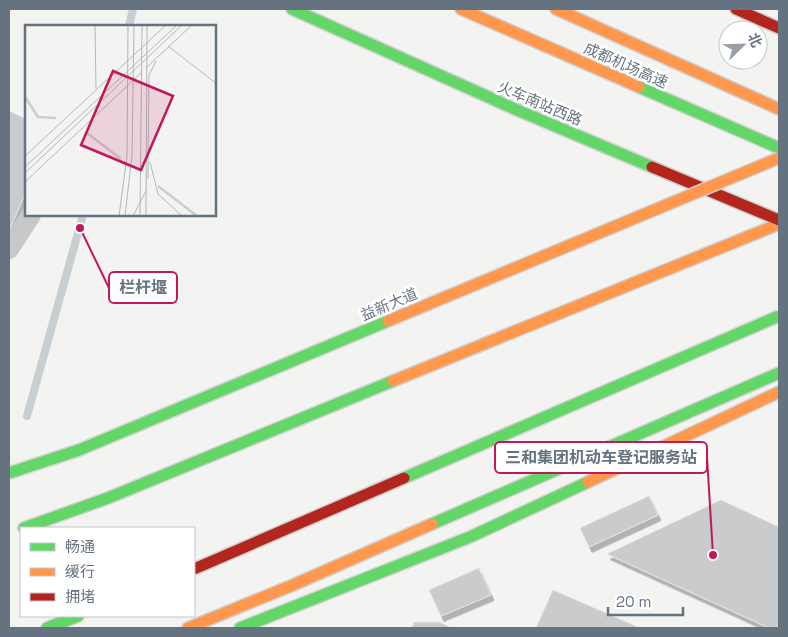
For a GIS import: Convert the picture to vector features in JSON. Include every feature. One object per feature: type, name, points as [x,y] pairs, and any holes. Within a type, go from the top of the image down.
[{"type":"main road","name":"火车南站西路","points":[[292,9],[515,109],[779,220]]},
{"type":"main road","name":"成都机场高速","points":[[461,9],[779,148]]},
{"type":"main road","name":"成都机场高速","points":[[556,9],[779,109]]},
{"type":"main road","points":[[736,9],[779,28]]},
{"type":"main road","name":"益新大道","points":[[9,473],[79,450],[779,158]]},
{"type":"main road","points":[[28,527],[108,498],[779,224]]},
{"type":"main road","points":[[195,568],[779,316]]},
{"type":"main road","points":[[188,628],[293,585],[779,373]]},
{"type":"main road","points":[[240,628],[470,537],[779,392]]},
{"type":"main road","points":[[216,628],[293,585]]},
{"type":"main road","points":[[46,628],[75,617]]},
{"type":"street","points":[[9,249],[29,216]]},
{"type":"building","points":[[9,111],[25,119],[25,193],[9,231]]},
{"type":"building","points":[[649,496],[658,515],[589,547],[580,528]]},
{"type":"building","points":[[721,500],[779,527],[779,623],[777,628],[769,628],[607,554]]},
{"type":"building","points":[[479,568],[491,595],[441,616],[429,590]]},
{"type":"building","points":[[553,590],[640,628],[536,628]]},
{"type":"building","points":[[414,622],[439,622],[452,628],[412,628]]},
{"type":"waterway","points":[[129,25],[133,9]]},
{"type":"waterway","points":[[27,416],[83,216]]},
{"type":"traffic: fast","points":[[292,9],[515,109],[652,167]]},
{"type":"traffic: fast","points":[[639,87],[779,148]]},
{"type":"traffic: fast","points":[[404,478],[779,316]]},
{"type":"traffic: fast","points":[[9,473],[79,450],[388,321]]},
{"type":"traffic: fast","points":[[432,524],[779,373]]},
{"type":"traffic: fast","points":[[27,527],[108,498],[393,381]]},
{"type":"traffic: fast","points":[[240,628],[470,537],[588,482]]},
{"type":"traffic: fast","points":[[47,628],[75,617]]},
{"type":"traffic: slow","points":[[461,9],[639,87]]},
{"type":"traffic: slow","points":[[556,9],[779,109]]},
{"type":"traffic: slow","points":[[388,321],[779,158]]},
{"type":"traffic: slow","points":[[393,381],[779,224]]},
{"type":"traffic: slow","points":[[588,482],[779,392]]},
{"type":"traffic: slow","points":[[188,628],[293,585],[432,524]]},
{"type":"traffic: jam","points":[[736,9],[779,28]]},
{"type":"traffic: jam","points":[[652,167],[779,220]]},
{"type":"traffic: jam","points":[[195,569],[404,478]]},
{"type":"place","name":"栏杆堰","points":[[80,228]]},
{"type":"place","name":"三和集团机动车登记服务站","points":[[713,555]]}]
